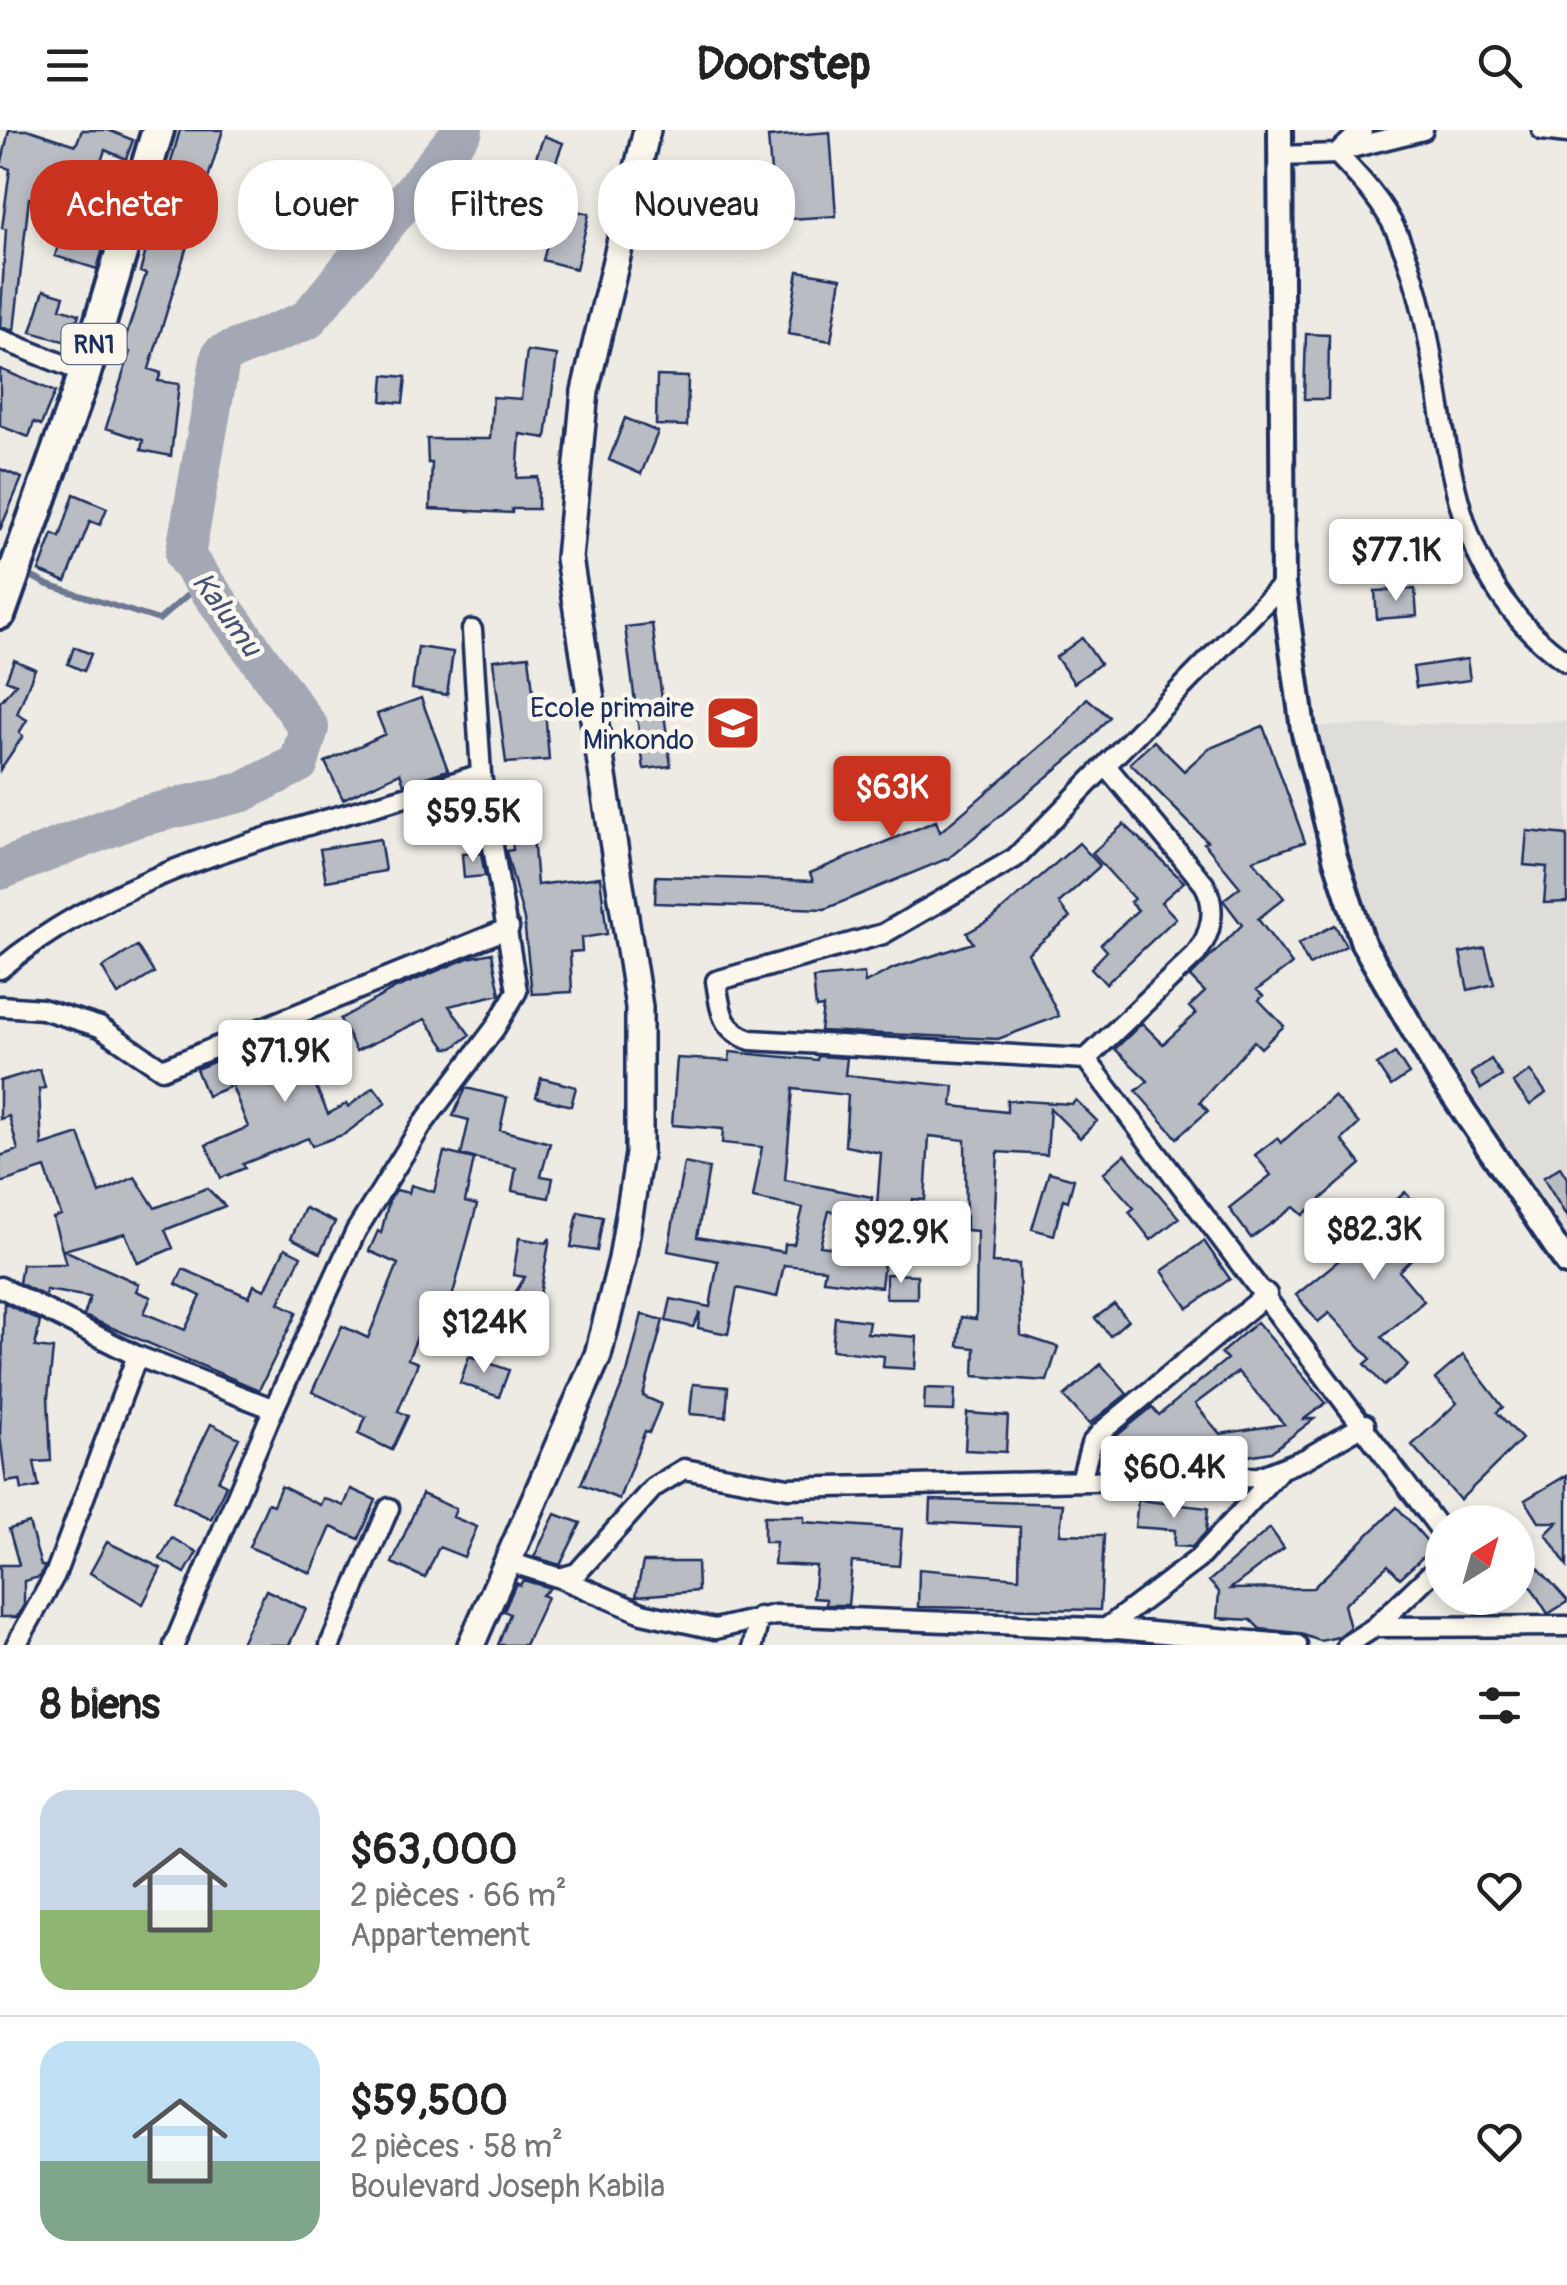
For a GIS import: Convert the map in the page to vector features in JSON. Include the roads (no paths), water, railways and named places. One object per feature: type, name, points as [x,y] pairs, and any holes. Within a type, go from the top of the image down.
[{"type":"highway","name":"RN1","points":[[4,603],[84,373],[158,130]]},
{"type":"main road","points":[[471,1645],[598,1355],[622,1259],[639,1154],[639,1007],[569,558],[584,390],[647,130]]},
{"type":"street","points":[[1280,130],[1283,584],[1303,728],[1352,921],[1440,1076],[1567,1263]]},
{"type":"street","points":[[1340,152],[1362,130]]},
{"type":"street","points":[[1280,156],[1340,152],[1423,130]]},
{"type":"street","points":[[1542,130],[1567,133]]},
{"type":"street","points":[[1340,152],[1383,207],[1398,234],[1419,302],[1444,444],[1469,532],[1492,584],[1524,628],[1567,662]]},
{"type":"street","points":[[0,339],[84,373]]},
{"type":"street","points":[[1107,767],[1204,884],[1212,908],[1210,934],[1196,954],[1086,1059],[750,1040],[731,1033],[722,1022],[716,982],[902,925],[1031,846],[1283,584]]},
{"type":"street","points":[[174,1645],[274,1409],[375,1198],[517,990],[481,774],[472,630]]},
{"type":"street","points":[[0,969],[72,914],[130,887],[481,774]]},
{"type":"street","points":[[0,1006],[42,1009],[100,1027],[162,1069],[509,928]]},
{"type":"street","points":[[1086,1059],[1425,1508]]},
{"type":"street","points":[[0,1287],[137,1356],[274,1409]]},
{"type":"street","points":[[1080,1480],[1092,1444],[1101,1432],[1267,1294]]},
{"type":"street","points":[[16,1645],[55,1576],[99,1467],[137,1356]]},
{"type":"street","points":[[560,1578],[577,1574],[654,1486],[684,1469],[788,1488],[1260,1478],[1279,1472],[1365,1424]]},
{"type":"street","points":[[1105,1628],[1198,1559],[1279,1472]]},
{"type":"street","points":[[330,1645],[388,1508]]},
{"type":"street","points":[[509,1562],[560,1578],[642,1613],[715,1629],[760,1617],[1105,1628],[1297,1645]]},
{"type":"street","points":[[1347,1645],[1375,1628],[1425,1579]]},
{"type":"street","points":[[754,1645],[760,1617]]},
{"type":"street","points":[[1375,1628],[1567,1626]]},
{"type":"waterway","name":"Kalumu","points":[[0,870],[134,818],[243,792],[299,763],[309,728],[185,556],[221,355],[307,320],[463,130]]},
{"type":"waterway","points":[[23,572],[48,585],[159,620],[203,581]]},
{"type":"place","name":"Ecole primaire Minkondo","points":[[733,723]]}]
